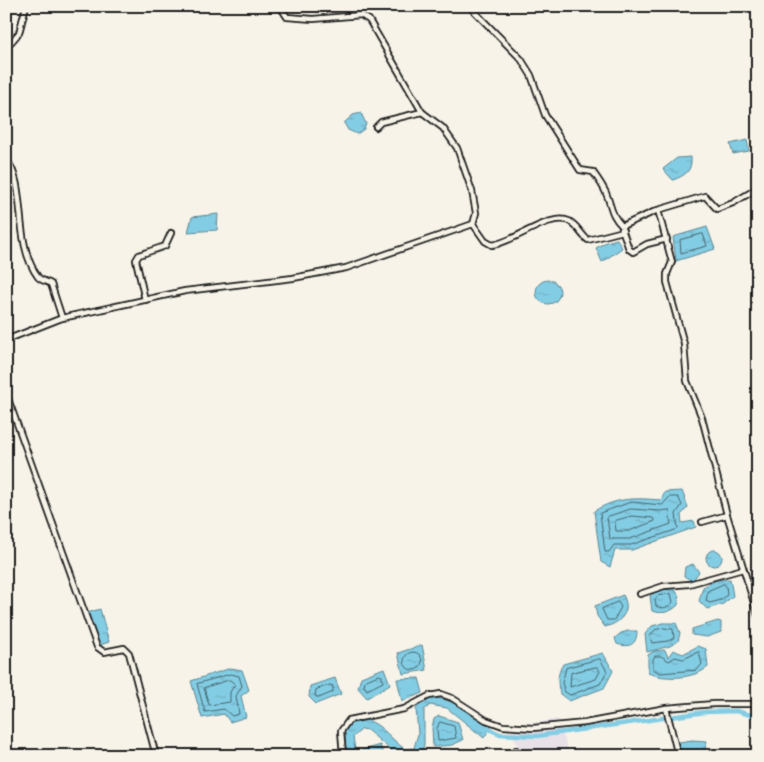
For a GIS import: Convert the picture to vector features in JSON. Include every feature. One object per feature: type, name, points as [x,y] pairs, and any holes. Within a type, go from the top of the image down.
[{"type":"street","points":[[6,48],[19,33],[26,6]]},
{"type":"street","points":[[280,6],[287,17],[314,19],[361,15],[366,17],[422,112],[443,128],[457,148],[472,191],[476,212],[472,224]]},
{"type":"street","points":[[469,6],[521,59],[531,75],[548,120],[557,131],[580,170],[593,172],[600,182],[606,193],[612,213],[622,228],[629,249],[633,252],[647,244],[667,239]]},
{"type":"street","points":[[376,127],[380,122],[422,112]]},
{"type":"street","points":[[6,159],[16,175],[20,222],[26,252],[38,277],[51,284],[62,318]]},
{"type":"street","points":[[472,224],[486,241],[492,245],[510,241],[539,226],[564,219],[577,226],[588,240],[622,228],[658,210],[705,196],[717,210],[758,188]]},
{"type":"street","points":[[658,210],[672,262],[666,282],[684,344],[687,381],[702,418],[727,515],[758,616]]},
{"type":"street","points":[[6,340],[62,318],[185,291],[284,279],[346,268],[472,224]]},
{"type":"street","points":[[145,300],[136,260],[140,255],[167,245],[171,233]]},
{"type":"street","points":[[6,393],[97,647],[104,652],[124,648],[129,653],[156,756]]},
{"type":"street","points":[[702,522],[727,515]]},
{"type":"street","points":[[640,594],[664,586],[689,584],[743,568]]},
{"type":"street","points":[[343,756],[341,731],[349,720],[404,709],[433,695],[440,694],[452,698],[486,720],[503,726],[533,728],[585,723],[667,709],[714,704],[758,704]]},
{"type":"street","points":[[667,709],[678,756]]},
{"type":"shaded area","points":[[558,719],[570,756],[521,756],[510,727]]},
{"type":"water","points":[[361,113],[366,124],[364,129],[357,134],[348,130],[344,123],[353,115]]},
{"type":"water","points":[[747,140],[749,151],[733,154],[730,144]]},
{"type":"water","points":[[691,157],[689,169],[678,178],[673,180],[663,169],[677,158]]},
{"type":"water","points":[[218,214],[217,230],[188,232],[192,217]]},
{"type":"water","points":[[707,227],[715,249],[676,261],[673,237]]},
{"type":"water","points":[[617,239],[622,248],[602,262],[596,248],[606,242]]},
{"type":"water","points":[[548,280],[556,284],[560,292],[556,300],[548,304],[540,300],[536,292],[540,284]]},
{"type":"water","points":[[682,491],[688,507],[681,515],[682,523],[694,521],[696,527],[632,550],[615,550],[610,567],[601,562],[594,511],[619,501],[634,499],[661,500],[665,492]]},
{"type":"water","points":[[714,550],[720,552],[722,558],[720,564],[714,566],[708,564],[706,558],[708,552]]},
{"type":"water","points":[[693,564],[699,572],[692,581],[684,576],[685,567]]},
{"type":"water","points":[[730,579],[733,596],[723,604],[707,609],[699,601],[703,587],[717,580]]},
{"type":"water","points":[[674,588],[679,596],[678,605],[666,612],[652,611],[650,596],[656,591]]},
{"type":"water","points":[[623,595],[626,606],[623,616],[616,623],[605,627],[597,616],[595,606]]},
{"type":"water","points":[[100,609],[109,642],[97,646],[87,613]]},
{"type":"water","points":[[718,621],[721,622],[721,632],[707,637],[692,635],[692,629]]},
{"type":"water","points":[[663,623],[676,623],[680,633],[678,641],[670,646],[647,652],[645,634],[652,626]]},
{"type":"water","points":[[637,631],[636,640],[632,644],[625,646],[617,644],[615,638],[621,633]]},
{"type":"water","points":[[422,645],[427,670],[403,674],[398,653]]},
{"type":"water","points":[[698,646],[706,649],[708,667],[702,671],[679,677],[663,677],[648,673],[648,655],[654,651],[665,650],[668,657],[673,650],[683,654]]},
{"type":"water","points":[[603,653],[613,671],[604,688],[569,701],[560,694],[558,679],[563,664]]},
{"type":"water","points":[[231,668],[242,670],[249,690],[241,696],[246,717],[230,722],[224,714],[202,718],[191,681]]},
{"type":"water","points":[[384,668],[390,684],[367,698],[358,688],[361,677]]},
{"type":"water","points":[[335,678],[341,694],[316,704],[309,697],[310,686]]},
{"type":"water","points":[[419,678],[423,693],[402,701],[397,679]]},
{"type":"water","points":[[431,698],[455,704],[492,725],[484,738],[447,708],[430,705],[424,710],[424,745],[420,756],[398,756],[367,730],[362,729],[353,737],[356,756],[347,756],[346,727],[349,723],[361,719],[381,728],[405,749],[414,748],[418,734],[416,709],[421,702]]},
{"type":"water","points":[[439,716],[458,722],[463,740],[452,745],[433,747],[432,728],[434,719]]},
{"type":"water","points":[[692,740],[707,741],[703,756],[680,756],[679,742]]},
{"type":"water","points":[[380,745],[384,756],[362,756],[362,750]]},
{"type":"waterway","points":[[484,727],[500,734],[537,736],[705,712],[736,711],[758,717]]}]
